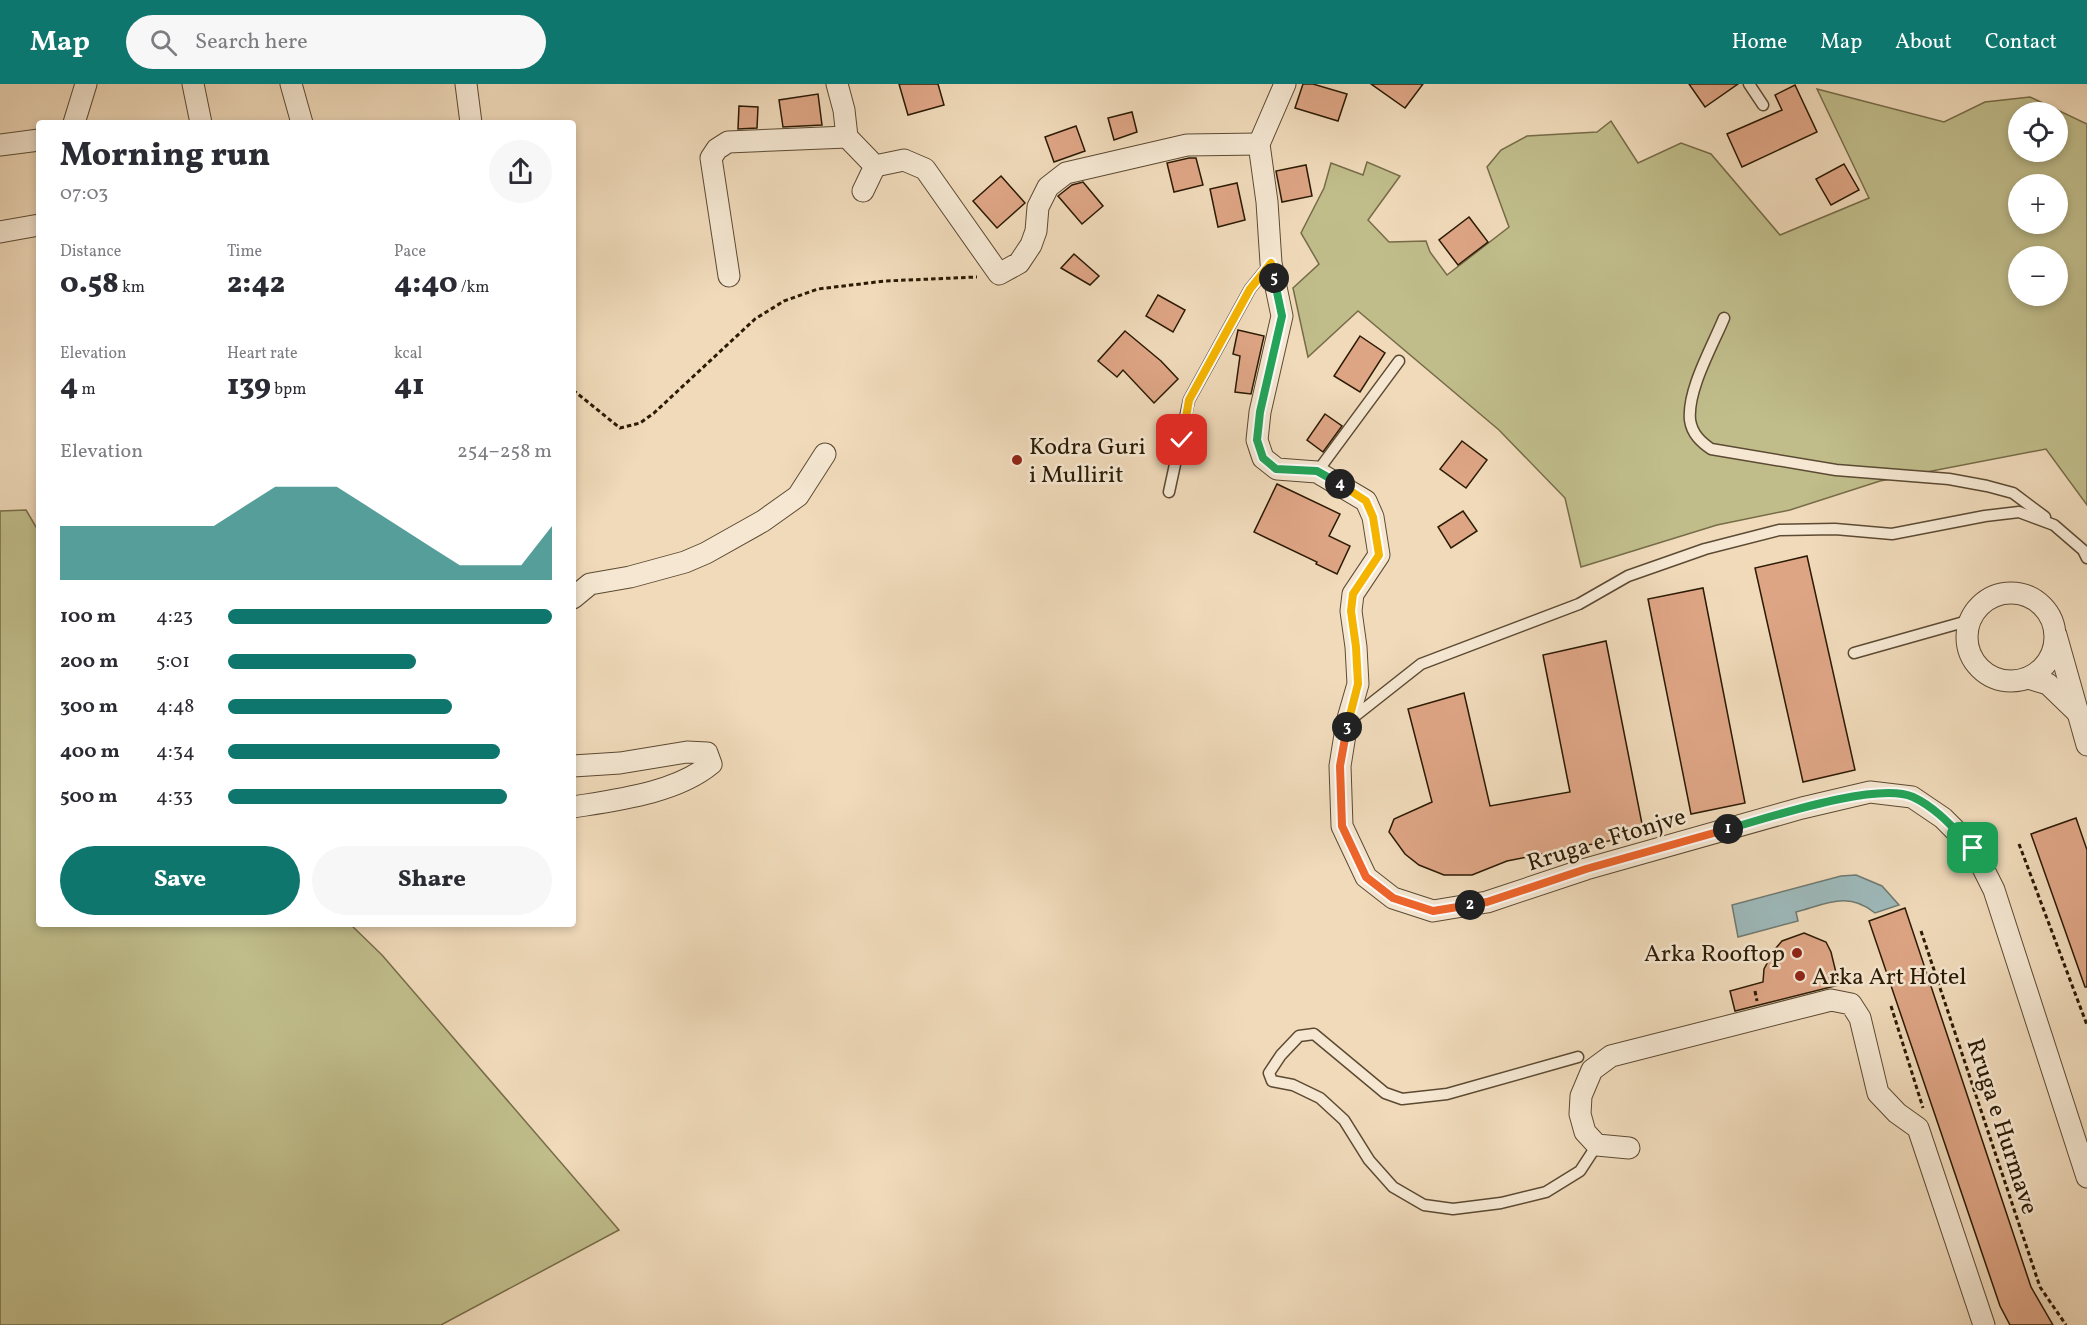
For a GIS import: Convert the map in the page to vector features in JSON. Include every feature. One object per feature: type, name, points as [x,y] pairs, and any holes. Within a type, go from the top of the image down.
[{"type":"street","points":[[193,84],[200,120]]},
{"type":"street","points":[[291,84],[301,120]]},
{"type":"street","points":[[466,84],[471,120]]},
{"type":"street","points":[[837,84],[844,110],[847,137],[875,166]]},
{"type":"street","points":[[1285,84],[1259,144],[1267,202],[1271,263],[1282,316],[1260,412],[1257,440],[1263,458],[1276,469],[1317,471]]},
{"type":"street","points":[[75,120],[82,88]]},
{"type":"street","points":[[729,276],[711,159],[717,149],[728,142],[847,137]]},
{"type":"street","points":[[0,145],[36,140]]},
{"type":"street","points":[[875,166],[904,160],[925,169],[999,274],[1019,263],[1031,245],[1036,231],[1038,207],[1048,186],[1066,173],[1187,145],[1259,144]]},
{"type":"street","points":[[863,191],[875,166]]},
{"type":"street","points":[[0,232],[36,226]]},
{"type":"street","points":[[576,596],[590,584],[637,576],[696,557],[763,521],[798,496],[825,454]]},
{"type":"street","name":"Rruga e Ftonjve","points":[[1317,471],[1366,501],[1378,538],[1379,555],[1353,594],[1351,611],[1358,684],[1347,722],[1340,766],[1342,826],[1366,877],[1393,898],[1433,911],[1487,902],[1586,869],[1870,792],[1912,796],[1943,818],[1973,848],[1994,890],[2087,1177]]},
{"type":"street","points":[[2055,629],[2055,644],[2050,658],[2041,670],[2028,678],[2014,681],[1999,679],[1985,673],[1975,662],[1968,648],[1967,633],[1971,620],[1978,608],[1989,599],[2002,594],[2016,593],[2029,597],[2041,605],[2050,615],[2055,629],[2087,745]]},
{"type":"street","points":[[2028,678],[2048,684],[2078,713]]},
{"type":"street","points":[[576,766],[645,760],[687,752],[707,753],[711,764],[686,780],[660,789],[629,798],[576,807]]},
{"type":"street","points":[[1629,1148],[1597,1145],[1585,1132],[1580,1114],[1581,1096],[1592,1070],[1611,1056],[1831,1000],[1851,1004],[1860,1018],[1878,1093],[1897,1113],[1918,1128],[1984,1325]]},
{"type":"lane","points":[[1749,84],[1763,105]]},
{"type":"lane","points":[[1169,492],[1189,400],[1250,289],[1271,263]]},
{"type":"lane","points":[[1724,318],[1692,398],[1690,421],[1698,440],[1711,449],[1836,470],[1949,479],[2013,493],[2083,550],[2087,558]]},
{"type":"lane","points":[[1317,471],[1399,362]]},
{"type":"lane","points":[[1347,722],[1421,664],[1579,604],[1628,576],[1705,549],[1779,530],[1835,529],[1892,534],[1985,516],[2019,512],[2054,525]]},
{"type":"lane","points":[[1854,653],[1971,620]]},
{"type":"lane","points":[[1578,1057],[1447,1094],[1402,1099],[1385,1093],[1314,1034],[1299,1036],[1281,1055],[1269,1073],[1272,1081],[1293,1085],[1320,1098],[1344,1120],[1369,1160],[1393,1187],[1424,1205],[1453,1209],[1502,1203],[1546,1192],[1580,1171],[1597,1145]]},
{"type":"path","points":[[576,392],[620,428],[640,423],[654,413],[755,319],[784,301],[818,288],[999,274]]},
{"type":"path","points":[[2019,844],[2087,1025]]},
{"type":"path","name":"Rruga e Hurmave","points":[[1921,931],[2040,1287],[2066,1325]]},
{"type":"path","points":[[1892,1006],[1926,1116],[1918,1128]]},
{"type":"shaded area","points":[[1817,89],[1944,122],[1985,102],[2030,97],[2041,102],[2008,102],[2008,162],[2068,162],[2068,115],[2087,124],[2087,505],[2046,449],[1880,481],[1790,510],[1717,525],[1581,567],[1565,498],[1499,430],[1358,311],[1308,357],[1293,288],[1319,264],[1301,233],[1324,188],[1331,163],[1363,175],[1367,162],[1400,176],[1368,220],[1389,242],[1426,241],[1430,252],[1447,275],[1509,227],[1487,167],[1501,150],[1527,136],[1597,132],[1611,121],[1638,163],[1681,143],[1711,154],[1780,235],[1869,198]]},
{"type":"shaded area","points":[[26,510],[36,527],[36,927],[353,927],[382,955],[619,1230],[441,1325],[0,1325],[0,511]]},
{"type":"water","points":[[1856,875],[1882,886],[1899,905],[1875,913],[1855,902],[1837,901],[1796,912],[1798,921],[1738,937],[1732,905],[1841,876]]},
{"type":"building","points":[[899,84],[938,84],[944,105],[908,115]]},
{"type":"building","points":[[1303,84],[1313,84],[1347,94],[1338,121],[1295,108]]},
{"type":"building","points":[[1371,84],[1423,84],[1405,108]]},
{"type":"building","points":[[1689,84],[1738,84],[1705,107]]},
{"type":"building","points":[[1795,85],[1817,132],[1742,167],[1727,134],[1782,110],[1775,95]]},
{"type":"building","points":[[818,94],[822,125],[783,127],[779,100]]},
{"type":"building","points":[[739,106],[758,107],[757,128],[738,129]]},
{"type":"building","points":[[1132,112],[1137,132],[1114,140],[1108,118]]},
{"type":"building","points":[[1076,126],[1085,151],[1054,162],[1045,137]]},
{"type":"building","points":[[1196,158],[1203,185],[1174,192],[1167,163]]},
{"type":"building","points":[[1844,164],[1859,190],[1831,205],[1816,179]]},
{"type":"building","points":[[1306,165],[1312,196],[1282,202],[1276,171]]},
{"type":"building","points":[[1001,176],[1025,203],[997,228],[973,201]]},
{"type":"building","points":[[1083,182],[1103,206],[1082,224],[1058,196],[1072,185]]},
{"type":"building","points":[[1237,183],[1245,220],[1218,227],[1210,189]]},
{"type":"building","points":[[1469,217],[1488,242],[1458,265],[1439,240]]},
{"type":"building","points":[[1074,254],[1099,276],[1090,285],[1061,268]]},
{"type":"building","points":[[1158,295],[1185,310],[1173,332],[1146,316]]},
{"type":"building","points":[[1238,330],[1264,336],[1251,394],[1235,392],[1240,356],[1233,354]]},
{"type":"building","points":[[1125,331],[1161,361],[1178,379],[1154,403],[1123,370],[1117,377],[1098,361]]},
{"type":"building","points":[[1360,336],[1385,353],[1360,392],[1334,376]]},
{"type":"building","points":[[1325,414],[1342,426],[1323,452],[1307,440]]},
{"type":"building","points":[[1462,441],[1487,460],[1466,488],[1440,469]]},
{"type":"building","points":[[1277,484],[1340,514],[1329,536],[1350,546],[1337,574],[1254,532]]},
{"type":"building","points":[[1463,511],[1477,531],[1451,548],[1438,527]]},
{"type":"building","points":[[1807,556],[1855,770],[1803,782],[1755,568]]},
{"type":"building","points":[[1703,588],[1745,803],[1691,814],[1648,599]]},
{"type":"building","points":[[1606,641],[1644,834],[1507,861],[1472,875],[1444,875],[1419,865],[1405,854],[1389,832],[1394,819],[1432,802],[1408,709],[1464,693],[1490,806],[1570,792],[1543,655]]},
{"type":"building","points":[[2076,818],[2087,850],[2087,987],[2085,987],[2031,834]]},
{"type":"building","points":[[1905,908],[2031,1287],[2053,1325],[2010,1325],[2000,1306],[1869,921]]},
{"type":"building","name":"Arka Art Hotel","points":[[1804,933],[1826,942],[1831,952],[1839,985],[1735,1011],[1730,991],[1763,982],[1764,969],[1775,949],[1782,941]]},
{"type":"place","name":"Kodra Guri i Mullirit","points":[[1017,460]]},
{"type":"place","name":"Arka Rooftop","points":[[1797,953]]},
{"type":"place","name":"Arka Art Hotel","points":[[1800,976]]},
{"type":"route","points":[[1182,440],[1189,400],[1250,289],[1271,263],[1282,316],[1272,351],[1260,412],[1257,440],[1263,458],[1276,469],[1317,471],[1366,501],[1378,538],[1379,555],[1362,577],[1353,594],[1351,611],[1358,684],[1347,722],[1340,766],[1342,826],[1366,877],[1393,898],[1433,911],[1487,902],[1586,869],[1802,808],[1870,792],[1912,796],[1943,818],[1973,848]]}]
